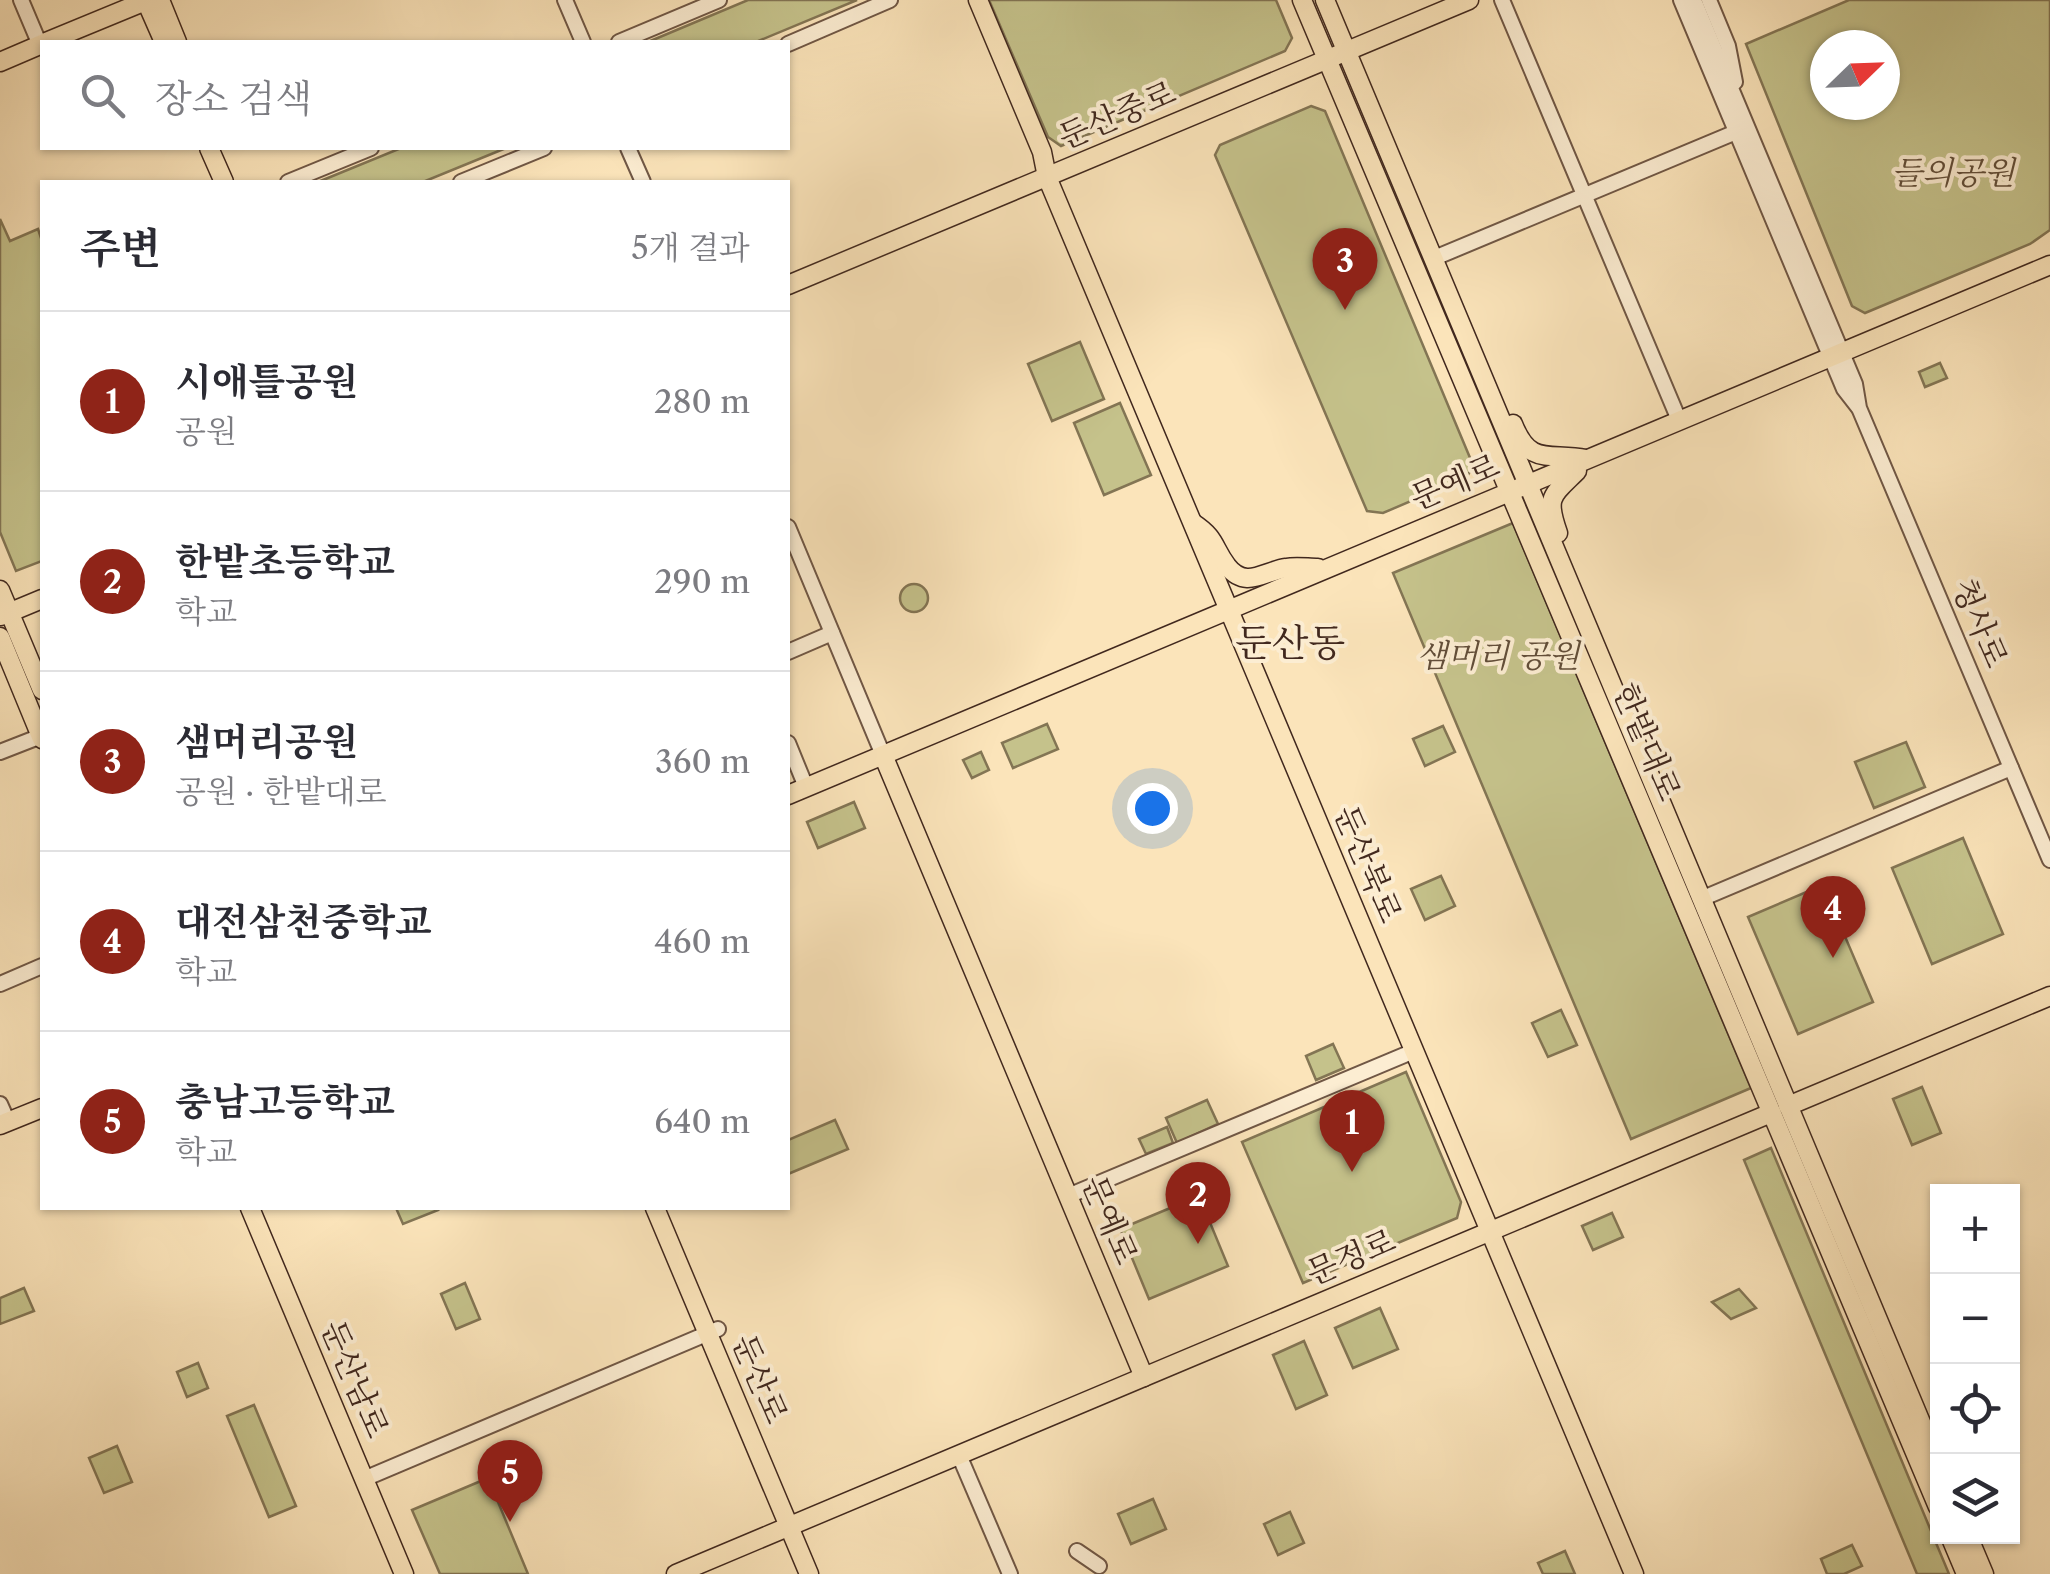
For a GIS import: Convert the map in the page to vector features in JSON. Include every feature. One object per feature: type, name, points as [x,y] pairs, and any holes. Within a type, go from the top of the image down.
[{"type":"main road","points":[[52,40],[146,0],[163,40]]},
{"type":"main road","points":[[160,0],[176,40]]},
{"type":"main road","name":"둔산북로","points":[[966,0],[1032,156],[1047,177]]},
{"type":"main road","name":"둔산북로","points":[[978,0],[1042,152],[1047,177],[1634,1574]]},
{"type":"main road","name":"한밭대로","points":[[1302,0],[1518,488],[1780,1110],[1930,1487]]},
{"type":"main road","name":"한밭대로","points":[[1325,0],[1498,418],[1518,488],[1553,548],[1701,899],[1780,1110],[1934,1454]]},
{"type":"main road","name":"둔산중로","points":[[790,284],[1469,0]]},
{"type":"main road","points":[[0,62],[40,45]]},
{"type":"main road","points":[[210,150],[223,180]]},
{"type":"main road","points":[[223,150],[235,180]]},
{"type":"main road","name":"문예로","points":[[790,793],[2050,264]]},
{"type":"main road","points":[[1498,418],[1513,424],[1520,443],[1534,454],[1549,459],[1563,455],[1586,459]]},
{"type":"main road","points":[[1553,548],[1558,532],[1551,515],[1552,496],[1586,459]]},
{"type":"main road","points":[[1192,522],[1212,535],[1229,569],[1237,575],[1256,578],[1285,568],[1324,568]]},
{"type":"main road","points":[[0,590],[5,615],[40,686]]},
{"type":"main road","points":[[5,615],[40,600]]},
{"type":"main road","points":[[0,637],[40,732]]},
{"type":"main road","name":"문예로","points":[[883,755],[1144,1377]]},
{"type":"main road","name":"문정로","points":[[676,1574],[2050,996]]},
{"type":"main road","points":[[4,1124],[40,1109]]},
{"type":"main road","name":"둔산남로","points":[[251,1210],[404,1574]]},
{"type":"main road","name":"둔산로","points":[[656,1210],[713,1331]]},
{"type":"main road","name":"둔산로","points":[[668,1210],[713,1331],[794,1524],[820,1574]]},
{"type":"main road","name":"둔산로","points":[[794,1524],[809,1574]]},
{"type":"main road","points":[[1953,1544],[1966,1574]]},
{"type":"main road","points":[[1971,1544],[1984,1574]]},
{"type":"street","points":[[21,0],[41,40]]},
{"type":"street","points":[[566,0],[582,40]]},
{"type":"street","points":[[623,40],[719,0]]},
{"type":"street","points":[[790,43],[890,0]]},
{"type":"street","points":[[1502,0],[1678,420]]},
{"type":"street","points":[[1671,0],[1698,63],[1736,120]]},
{"type":"street","name":"청사로","points":[[1680,0],[1736,120],[1836,354],[1844,388],[1859,408],[2050,860]]},
{"type":"street","name":"청사로","points":[[1694,0],[1736,120]]},
{"type":"street","points":[[1709,0],[1728,46],[1736,120]]},
{"type":"street","points":[[1432,258],[1584,195],[1736,120]]},
{"type":"street","points":[[293,180],[366,150]]},
{"type":"street","points":[[465,180],[539,150]]},
{"type":"street","points":[[629,150],[642,180]]},
{"type":"street","points":[[790,532],[883,755]]},
{"type":"street","points":[[790,651],[832,633]]},
{"type":"street","points":[[0,752],[40,738]]},
{"type":"street","points":[[790,748],[806,787]]},
{"type":"street","points":[[1701,899],[2011,768]]},
{"type":"street","points":[[0,984],[40,967]]},
{"type":"street","points":[[1068,1196],[1414,1051]]},
{"type":"street","points":[[0,1104],[4,1124]]},
{"type":"street","points":[[364,1479],[713,1331]]},
{"type":"street","points":[[959,1455],[1010,1574]]},
{"type":"street","points":[[1077,1551],[1099,1566]]},
{"type":"green space","points":[[748,0],[857,0],[761,40],[653,40]]},
{"type":"green space","points":[[989,0],[1276,0],[1292,38],[1285,51],[1061,146],[1048,137]]},
{"type":"green space","name":"들의공원","points":[[1849,0],[2050,0],[2050,230],[2030,244],[1865,313],[1852,306],[1746,44]]},
{"type":"green space","points":[[1311,106],[1325,111],[1473,465],[1467,477],[1383,513],[1367,511],[1215,155],[1220,145]]},
{"type":"green space","points":[[396,150],[501,150],[428,180],[323,180]]},
{"type":"green space","points":[[0,219],[10,241],[38,229],[40,235],[40,562],[16,571],[0,532]]},
{"type":"green space","points":[[1080,342],[1104,399],[1052,421],[1028,364]]},
{"type":"green space","points":[[1940,363],[1947,378],[1925,387],[1919,372]]},
{"type":"green space","points":[[1120,403],[1151,475],[1104,495],[1074,423]]},
{"type":"green space","name":"샘머리 공원","points":[[1513,523],[1751,1088],[1631,1139],[1393,573]]},
{"type":"green space","points":[[914,584],[924,588],[928,598],[924,608],[914,612],[904,608],[900,598],[904,588]]},
{"type":"green space","points":[[1047,724],[1058,749],[1013,768],[1002,743]]},
{"type":"green space","points":[[1443,726],[1455,752],[1425,766],[1413,739]]},
{"type":"green space","points":[[1906,742],[1925,787],[1874,808],[1855,762]]},
{"type":"green space","points":[[981,752],[989,770],[972,778],[963,760]]},
{"type":"green space","points":[[854,802],[865,828],[818,848],[807,822]]},
{"type":"green space","points":[[1963,838],[2003,934],[1932,964],[1892,868]]},
{"type":"green space","points":[[1441,876],[1455,906],[1425,920],[1411,889]]},
{"type":"green space","points":[[1823,885],[1873,1002],[1798,1034],[1748,917]]},
{"type":"green space","points":[[1561,1010],[1577,1045],[1548,1057],[1532,1023]]},
{"type":"green space","points":[[1333,1044],[1344,1068],[1316,1080],[1306,1056]]},
{"type":"green space","points":[[1406,1072],[1461,1202],[1457,1218],[1303,1283],[1242,1142]]},
{"type":"green space","points":[[1922,1087],[1941,1133],[1912,1145],[1893,1099]]},
{"type":"green space","points":[[1207,1100],[1218,1124],[1177,1143],[1166,1118]]},
{"type":"green space","points":[[835,1120],[848,1149],[790,1173],[790,1139]]},
{"type":"green space","points":[[1167,1127],[1173,1143],[1146,1154],[1139,1139]]},
{"type":"green space","points":[[1771,1148],[1930,1529],[1930,1544],[1936,1544],[1949,1574],[1917,1574],[1744,1160]]},
{"type":"green space","points":[[1199,1196],[1228,1266],[1149,1299],[1120,1229]]},
{"type":"green space","points":[[397,1210],[438,1210],[403,1224]]},
{"type":"green space","points":[[1612,1213],[1623,1237],[1593,1250],[1582,1226]]},
{"type":"green space","points":[[465,1283],[480,1319],[456,1329],[441,1294]]},
{"type":"green space","points":[[24,1288],[34,1311],[0,1324],[0,1298]]},
{"type":"green space","points":[[1739,1289],[1756,1308],[1731,1319],[1712,1302]]},
{"type":"green space","points":[[1380,1308],[1398,1349],[1353,1368],[1335,1328]]},
{"type":"green space","points":[[1304,1341],[1327,1395],[1296,1409],[1273,1355]]},
{"type":"green space","points":[[198,1363],[208,1388],[187,1397],[177,1372]]},
{"type":"green space","points":[[254,1405],[296,1506],[269,1517],[227,1416]]},
{"type":"green space","points":[[117,1446],[132,1482],[104,1493],[89,1458]]},
{"type":"green space","points":[[488,1478],[528,1574],[440,1574],[412,1510]]},
{"type":"green space","points":[[1153,1499],[1166,1529],[1131,1544],[1118,1514]]},
{"type":"green space","points":[[1290,1512],[1304,1543],[1278,1555],[1264,1524]]},
{"type":"green space","points":[[1852,1545],[1862,1566],[1844,1574],[1827,1574],[1821,1559]]},
{"type":"green space","points":[[1565,1551],[1575,1574],[1543,1574],[1538,1563]]},
{"type":"place","name":"샘머리공원","points":[[1345,310]]},
{"type":"place","name":"대전삼천중학교","points":[[1833,958]]},
{"type":"place","name":"시애틀공원","points":[[1352,1172]]},
{"type":"place","name":"한밭초등학교","points":[[1198,1244]]},
{"type":"place","name":"충남고등학교","points":[[510,1522]]},
{"type":"district","name":"둔산동","points":[[1290,643]]}]
